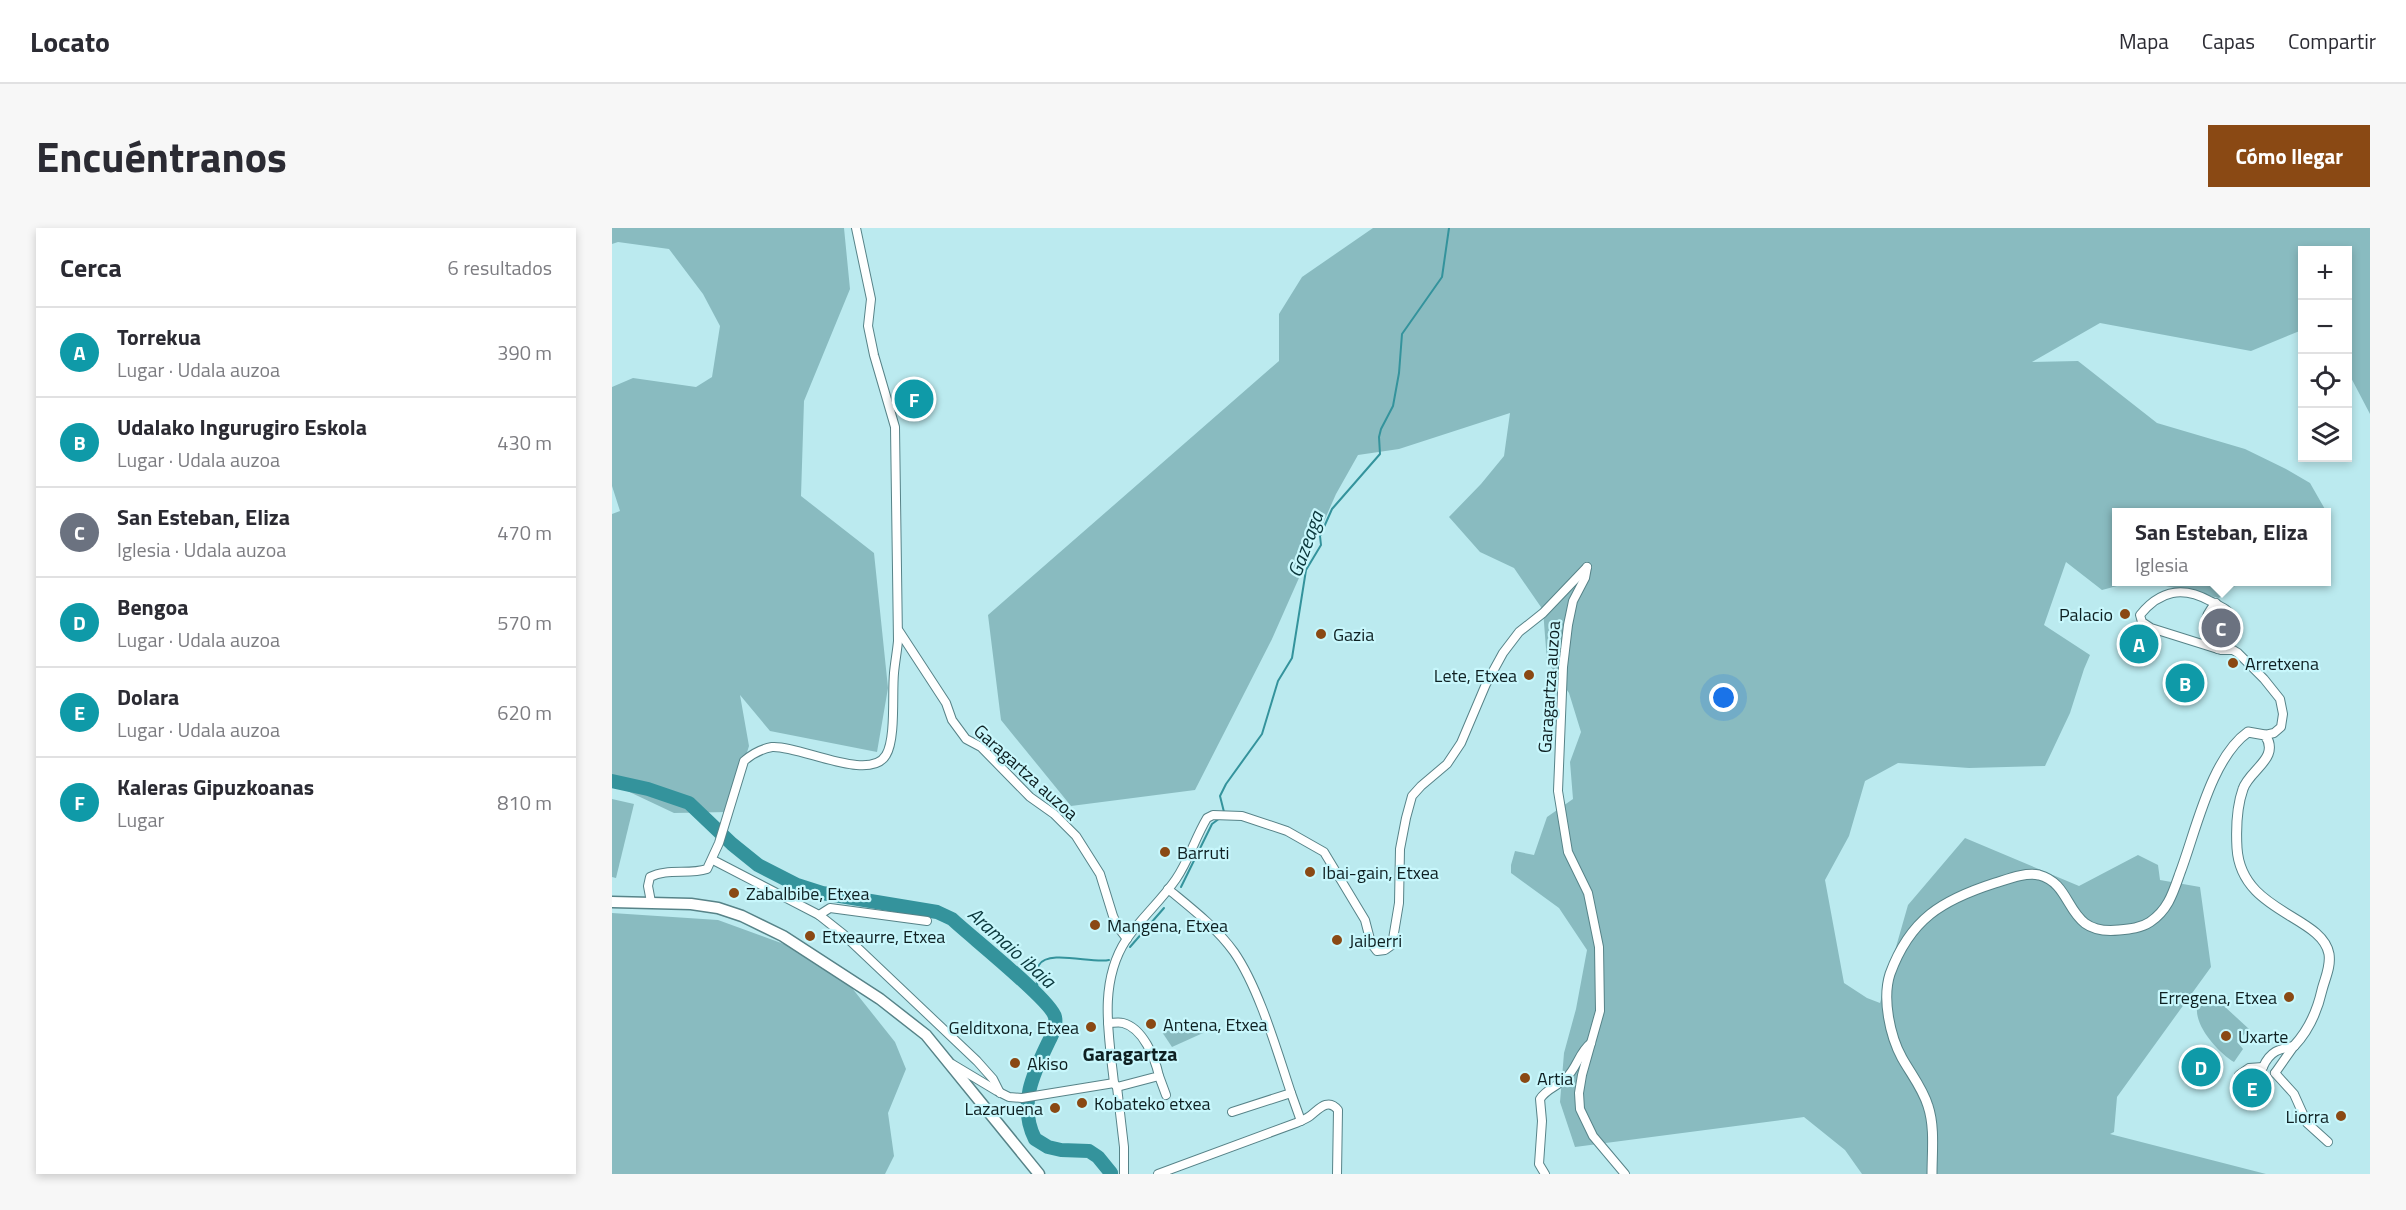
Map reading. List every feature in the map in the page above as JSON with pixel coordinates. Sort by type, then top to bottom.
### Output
[{"type":"main road","points":[[612,902],[691,904],[742,916],[772,930],[880,999],[909,1020],[932,1041],[1039,1174]]},
{"type":"street","points":[[651,902],[648,886],[650,878],[658,873],[708,870],[719,843],[744,761],[754,753],[772,747],[859,766],[875,765],[886,756],[891,733],[898,630],[895,427],[868,326],[871,299],[856,228]]},
{"type":"street","name":"Garagartza auzoa","points":[[1124,1172],[1108,1023],[1107,1001],[1112,974],[1119,953],[1127,939],[1168,889],[1189,856],[1194,839],[1207,818],[1213,815],[1242,816],[1287,831],[1324,852],[1365,920],[1371,943],[1377,951],[1392,945],[1399,912],[1400,849],[1412,796],[1447,764],[1461,743],[1486,684],[1503,653],[1519,632],[1543,613],[1587,567],[1586,578],[1576,593],[1570,610],[1567,633],[1563,667],[1558,791],[1568,852],[1588,893],[1599,946],[1600,1011],[1591,1043]]},
{"type":"street","points":[[1932,1174],[1929,1107],[1901,1057],[1894,1038],[1887,1002],[1889,978],[1896,958],[1913,931],[1942,904],[1953,898],[2027,874],[2040,876],[2053,882],[2082,922],[2100,931],[2135,928],[2147,924],[2168,906],[2217,768],[2238,739],[2248,732],[2265,735],[2274,733],[2281,727],[2283,714],[2280,699],[2238,653],[2151,628],[2142,622],[2140,615],[2155,600],[2173,591],[2193,593],[2216,603],[2230,610],[2236,620]]},
{"type":"street","points":[[2216,603],[2206,615],[2205,620],[2218,649]]},
{"type":"street","name":"Garagartza auzoa","points":[[898,630],[946,703],[952,720],[966,739],[981,747],[1030,797],[1054,814],[1076,836],[1100,874],[1113,916],[1127,939]]},
{"type":"street","points":[[2265,735],[2270,749],[2267,759],[2243,787],[2241,795],[2237,835],[2241,865],[2253,889],[2322,941],[2327,948],[2329,961],[2310,1026],[2275,1073],[2266,1074],[2263,1067],[2268,1057],[2277,1050],[2294,1046]]},
{"type":"street","points":[[713,860],[819,915],[843,934],[977,1061],[993,1079],[1000,1093]]},
{"type":"street","points":[[1168,889],[1216,931],[1234,953],[1255,992],[1301,1121]]},
{"type":"street","points":[[819,915],[830,908],[927,921]]},
{"type":"street","points":[[1108,1023],[1122,1023],[1138,1034],[1152,1055],[1166,1095]]},
{"type":"street","points":[[1545,1174],[1539,1164],[1542,1121],[1540,1099],[1565,1080],[1585,1047],[1591,1043]]},
{"type":"street","points":[[1591,1043],[1581,1084],[1580,1109],[1593,1136],[1625,1174]]},
{"type":"street","points":[[951,1064],[1000,1093],[1009,1097],[1022,1098],[1115,1085],[1160,1076]]},
{"type":"street","points":[[2240,1075],[2249,1068],[2263,1067]]},
{"type":"street","points":[[2275,1073],[2294,1094],[2307,1123],[2328,1142]]},
{"type":"street","points":[[1232,1112],[1291,1093]]},
{"type":"street","points":[[1158,1174],[1301,1121],[1322,1105],[1335,1106],[1338,1110],[1337,1174]]},
{"type":"shaded area","points":[[612,228],[844,228],[850,289],[804,401],[801,496],[874,553],[888,688],[877,752],[770,731],[740,695],[749,746],[728,812],[674,813],[621,788],[612,780],[612,514],[620,511],[612,486],[612,387],[633,378],[696,387],[712,377],[720,326],[703,294],[669,249],[618,242],[612,244]]},
{"type":"shaded area","points":[[1373,228],[2370,228],[2370,414],[2352,380],[2352,246],[2298,246],[2298,332],[2251,351],[2100,323],[2032,362],[2078,361],[2157,423],[2245,449],[2310,483],[2324,508],[2112,508],[2112,586],[2117,586],[2102,590],[2066,562],[2044,625],[2090,655],[2070,713],[2045,766],[1969,768],[1898,763],[1865,781],[1849,836],[1825,880],[1844,983],[1867,998],[1880,1003],[1908,905],[1965,838],[2079,886],[2138,855],[2158,865],[2160,880],[2200,887],[2211,967],[2117,1097],[2114,1132],[2110,1134],[2266,1174],[1862,1174],[1845,1150],[1804,1117],[1575,1147],[1560,1102],[1564,1053],[1576,1009],[1587,950],[1559,908],[1511,873],[1511,865],[1515,851],[1534,855],[1547,817],[1573,799],[1570,762],[1581,732],[1569,693],[1547,661],[1543,610],[1514,568],[1480,552],[1449,517],[1504,456],[1510,413],[1399,449],[1358,455],[1336,494],[1272,639],[1195,790],[1071,806],[1001,720],[988,615],[1279,361],[1279,314],[1302,277]]},
{"type":"shaded area","points":[[2166,586],[2235,586],[2219,598]]},
{"type":"shaded area","points":[[612,799],[634,804],[616,878],[612,877]]},
{"type":"shaded area","points":[[612,913],[718,920],[792,947],[848,983],[895,1042],[906,1069],[888,1113],[894,1156],[885,1174],[612,1174]]},
{"type":"shaded area","name":"Uxarte","points":[[2203,1005],[2224,1006],[2249,1029],[2237,1042],[2243,1049],[2234,1062],[2215,1046],[2204,1031],[2197,1015],[2197,1008]]},
{"type":"shaded area","points":[[1198,1022],[1203,1033],[1172,1047],[1162,1032]]},
{"type":"waterway","name":"Gazeaga","points":[[1224,812],[1220,796],[1262,734],[1278,681],[1292,658],[1306,570],[1321,545],[1320,536],[1332,509],[1380,454],[1381,429],[1393,406],[1399,373],[1402,334],[1442,277],[1449,228]]},
{"type":"waterway","name":"Aramaio ibaia","points":[[612,781],[648,789],[689,803],[758,865],[797,885],[822,893],[937,912],[952,919],[1040,997],[1055,1017],[1054,1030],[1037,1066],[1028,1102],[1030,1126],[1035,1139],[1048,1147],[1061,1150],[1089,1151],[1098,1157],[1111,1173]]},
{"type":"waterway","name":"Gazeaga","points":[[1181,887],[1212,824],[1220,818]]},
{"type":"waterway","name":"Gazeaga","points":[[1130,947],[1164,908]]},
{"type":"waterway","name":"Gazeaga","points":[[1038,994],[1037,971],[1044,960],[1061,957],[1109,960]]},
{"type":"place","name":"Kaleras Gipuzkoanas","points":[[914,399]]},
{"type":"place","name":"Palacio","points":[[2125,614]]},
{"type":"place","name":"San Esteban, Eliza","points":[[2221,628]]},
{"type":"place","name":"Gazia","points":[[1321,634]]},
{"type":"place","name":"Torrekua","points":[[2139,644]]},
{"type":"place","name":"Arretxena","points":[[2233,663]]},
{"type":"place","name":"Lete, Etxea","points":[[1529,675]]},
{"type":"place","name":"Udalako Ingurugiro Eskola","points":[[2185,683]]},
{"type":"place","name":"Barruti","points":[[1165,852]]},
{"type":"place","name":"Ibai-gain, Etxea","points":[[1310,872]]},
{"type":"place","name":"Zabalbibe, Etxea","points":[[734,893]]},
{"type":"place","name":"Mangena, Etxea","points":[[1095,925]]},
{"type":"place","name":"Etxeaurre, Etxea","points":[[810,936]]},
{"type":"place","name":"Jaiberri","points":[[1337,940]]},
{"type":"place","name":"Erregena, Etxea","points":[[2289,997]]},
{"type":"place","name":"Antena, Etxea","points":[[1151,1024]]},
{"type":"place","name":"Gelditxona, Etxea","points":[[1091,1027]]},
{"type":"place","name":"Uxarte","points":[[2226,1036]]},
{"type":"place","name":"Akiso","points":[[1015,1063]]},
{"type":"place","name":"Bengoa","points":[[2201,1067]]},
{"type":"place","name":"Artia","points":[[1525,1078]]},
{"type":"place","name":"Dolara","points":[[2252,1088]]},
{"type":"place","name":"Kobateko etxea","points":[[1082,1103]]},
{"type":"place","name":"Lazaruena","points":[[1055,1108]]},
{"type":"place","name":"Liorra","points":[[2341,1116]]},
{"type":"district","name":"Garagartza","points":[[1130,1053]]}]
